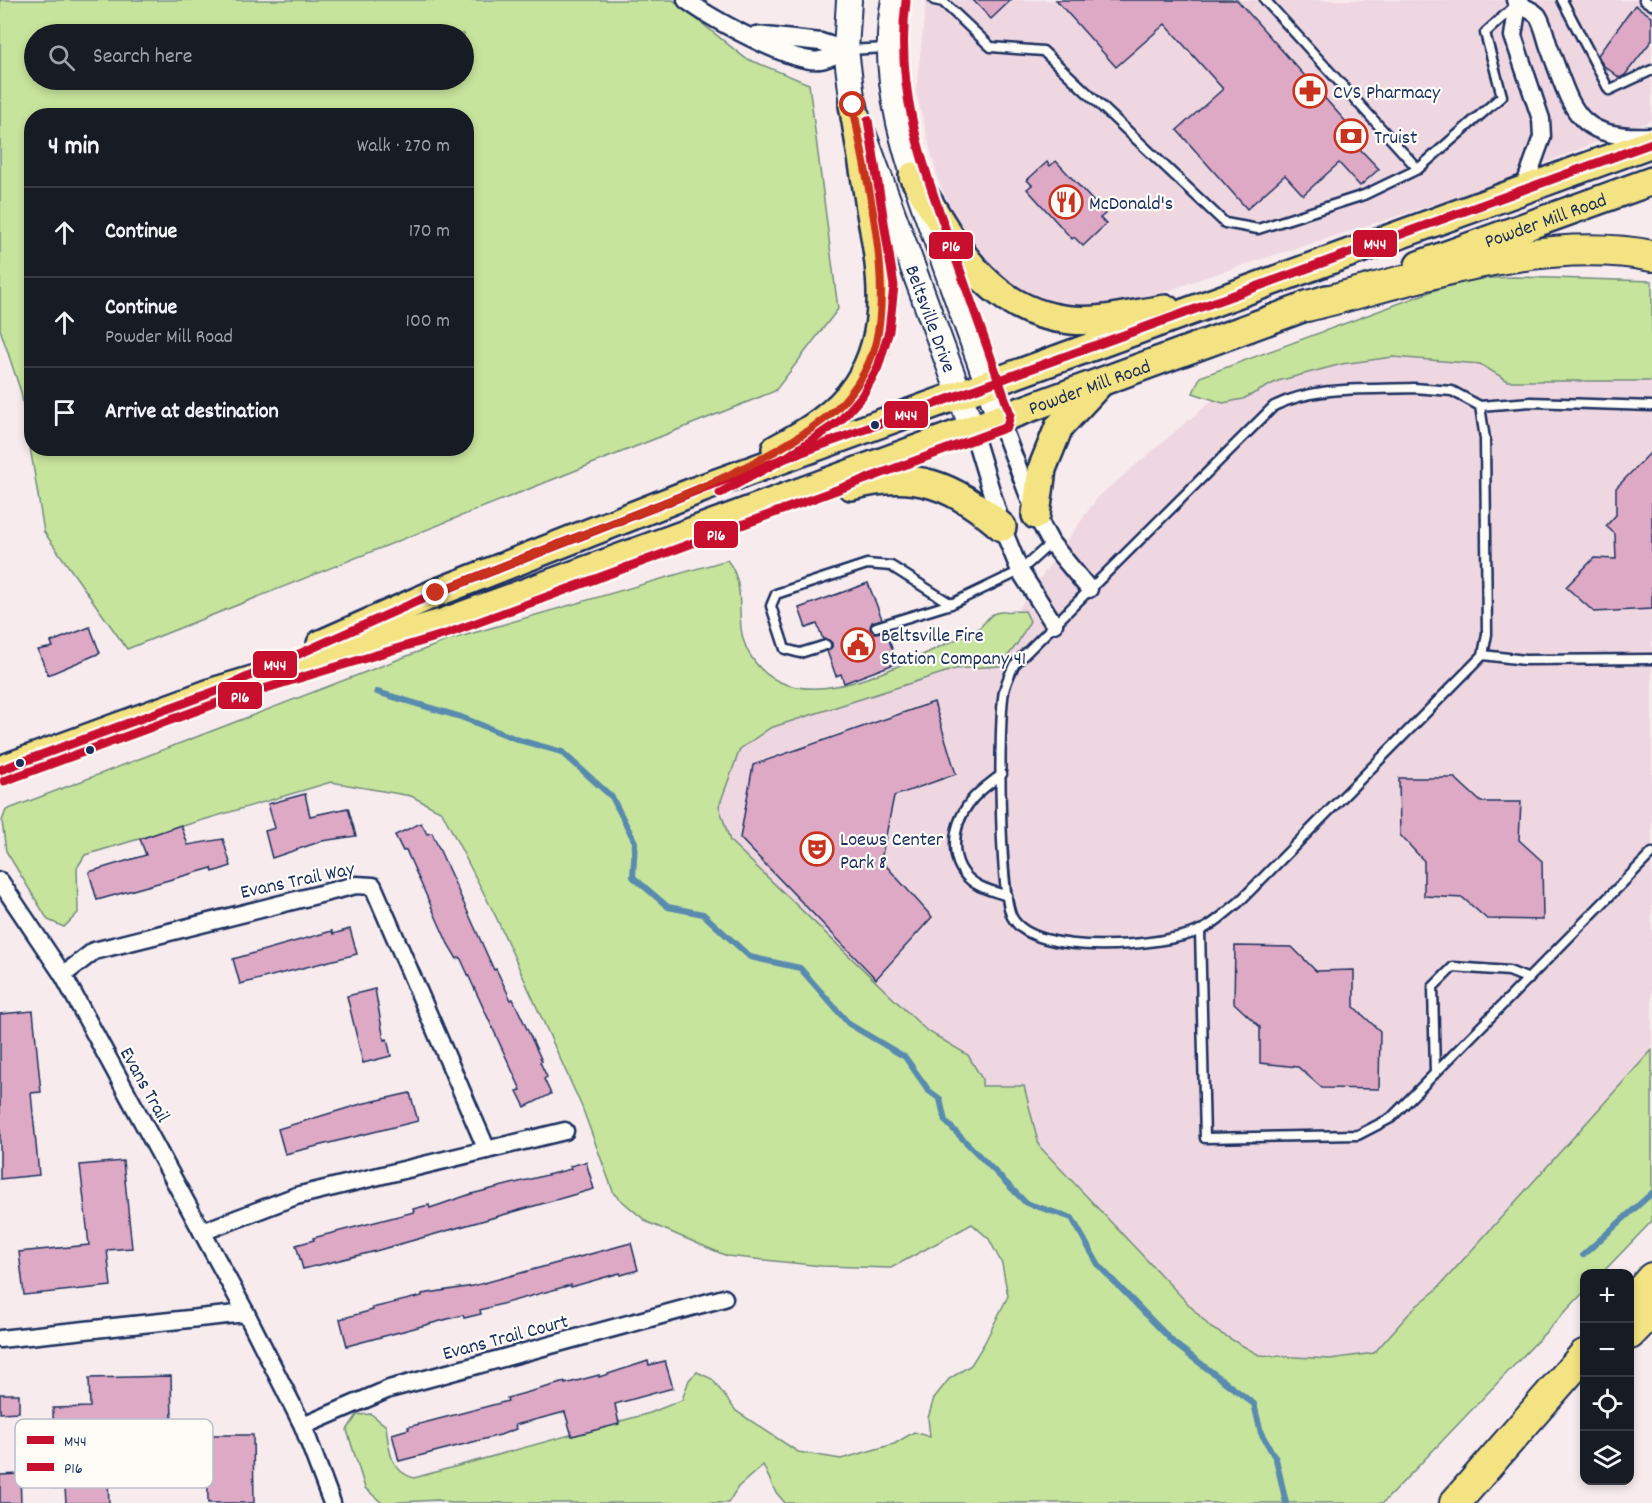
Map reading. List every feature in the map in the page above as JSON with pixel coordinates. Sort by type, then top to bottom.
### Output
[{"type":"highway","points":[[1307,306],[1457,269],[1526,256],[1574,250],[1629,252],[1652,256]]},
{"type":"highway","points":[[1634,1298],[1652,1278]]},
{"type":"highway","points":[[1634,1329],[1652,1311]]},
{"type":"highway","points":[[1455,1503],[1580,1360]]},
{"type":"highway","points":[[1462,1503],[1580,1383]]},
{"type":"main road","points":[[703,488],[801,435],[829,416],[856,387],[868,366],[881,314],[882,286],[853,105]]},
{"type":"main road","name":"Powder Mill Road","points":[[216,691],[436,593],[703,488],[989,386],[1652,143]]},
{"type":"main road","points":[[913,176],[965,260],[985,282],[1026,309],[1052,317],[1088,320],[1215,303]]},
{"type":"main road","name":"Powder Mill Road","points":[[0,770],[216,691],[445,622],[1652,181]]},
{"type":"main road","points":[[1036,515],[1042,469],[1059,427],[1100,383]]},
{"type":"main road","points":[[714,523],[873,480],[903,479],[930,484],[974,502],[1002,526]]},
{"type":"street","points":[[686,0],[707,15],[749,35],[821,42],[846,50]]},
{"type":"street","name":"Beltsville Drive","points":[[849,0],[846,50],[853,105],[972,428]]},
{"type":"street","name":"Beltsville Drive","points":[[894,0],[891,48],[895,102],[913,176],[999,418]]},
{"type":"street","points":[[1518,1],[1537,16],[1572,109],[1586,123],[1604,133],[1622,137],[1652,136]]},
{"type":"street","points":[[1518,1],[1513,36],[1541,119],[1542,137],[1523,190]]},
{"type":"street","points":[[999,418],[1036,515],[1051,543],[1089,589]]},
{"type":"street","points":[[972,428],[1002,526],[1020,571],[1054,624]]},
{"type":"street","name":"Evans Trail","points":[[0,881],[63,975],[246,1313],[303,1426],[332,1503]]},
{"type":"street","name":"Evans Trail Way","points":[[63,975],[94,951],[356,885],[373,886],[488,1150]]},
{"type":"street","points":[[202,1232],[296,1196],[565,1131]]},
{"type":"street","name":"Evans Trail Court","points":[[303,1426],[389,1389],[724,1298]]},
{"type":"street","points":[[0,1339],[246,1313]]},
{"type":"lane","points":[[934,0],[943,2],[991,47],[1043,51],[1225,223],[1258,229],[1365,195],[1418,169],[1502,96],[1485,33],[1518,1]]},
{"type":"lane","points":[[1265,0],[1418,169]]},
{"type":"lane","points":[[1562,0],[1609,90],[1652,70]]},
{"type":"lane","points":[[1644,0],[1652,5]]},
{"type":"lane","points":[[846,50],[891,48]]},
{"type":"lane","points":[[1480,406],[1485,439],[1487,634],[1483,655],[1238,903],[1200,930],[1168,941],[1080,945],[1047,941],[1023,930],[1012,918],[1007,896],[1002,712],[1009,675],[1014,665],[1054,624],[1274,406],[1296,396],[1321,391],[1414,388],[1452,391],[1480,406],[1531,402],[1652,406]]},
{"type":"lane","points":[[876,627],[951,604],[1020,571],[1051,543]]},
{"type":"lane","points":[[826,645],[800,653],[785,650],[771,606],[776,594],[867,564],[891,566],[951,604]]},
{"type":"lane","points":[[1483,655],[1525,660],[1652,659]]},
{"type":"lane","points":[[1002,774],[971,800],[962,814],[954,849],[958,865],[968,878],[978,885],[1007,896]]},
{"type":"lane","points":[[1200,930],[1205,1138],[1358,1135],[1391,1118],[1530,980],[1652,853]]},
{"type":"lane","points":[[1435,1073],[1434,987],[1453,967],[1509,971],[1530,980]]},
{"type":"shaded area","points":[[926,0],[1652,0],[1652,120],[1473,192],[1206,277],[1131,304],[1089,307],[1040,302],[1004,281],[969,248],[938,180],[916,92]]},
{"type":"shaded area","points":[[1459,319],[1652,326],[1652,1077],[1307,1461],[567,864],[724,718],[902,672],[1012,618],[1098,497],[1235,381]]},
{"type":"green space","points":[[0,0],[673,0],[745,58],[809,84],[838,309],[775,391],[127,649],[44,532],[32,456],[474,456],[474,108],[24,108],[24,410],[21,392],[0,329]]},
{"type":"green space","points":[[1514,277],[1652,281],[1652,381],[1508,381],[1480,364],[1393,357],[1342,364],[1278,381],[1243,399],[1223,403],[1193,393],[1200,377],[1438,289],[1474,279]]},
{"type":"green space","points":[[727,560],[738,583],[742,633],[745,646],[752,658],[769,676],[790,685],[813,688],[838,686],[888,670],[969,634],[993,614],[1025,611],[1030,621],[1017,644],[1000,666],[955,669],[770,728],[740,749],[719,806],[730,841],[926,1030],[968,1055],[982,1079],[982,1086],[1024,1086],[1039,1146],[1211,1328],[1259,1355],[1330,1359],[1374,1353],[1414,1308],[1435,1291],[1652,1050],[1652,1221],[1606,1269],[1580,1269],[1580,1296],[1383,1503],[785,1503],[775,1491],[763,1465],[738,1487],[728,1503],[450,1503],[438,1500],[382,1503],[365,1488],[347,1430],[357,1415],[371,1414],[386,1426],[395,1464],[406,1475],[414,1478],[650,1413],[682,1400],[689,1380],[697,1372],[712,1379],[736,1411],[798,1452],[841,1459],[894,1444],[914,1432],[930,1437],[928,1418],[934,1398],[949,1379],[971,1365],[1008,1296],[1002,1264],[989,1239],[972,1224],[891,1268],[822,1266],[727,1256],[647,1222],[614,1194],[582,1107],[496,917],[442,812],[411,796],[331,782],[85,855],[77,868],[78,913],[64,927],[48,920],[6,851],[2,821],[6,810],[449,640]]},
{"type":"building","points":[[973,0],[1011,0],[991,19]]},
{"type":"building","points":[[1056,0],[1237,0],[1364,142],[1358,147],[1379,169],[1360,186],[1339,163],[1303,195],[1285,175],[1247,209],[1177,130],[1223,89],[1165,24],[1116,67]]},
{"type":"building","points":[[1635,5],[1652,17],[1652,40],[1625,75],[1620,78],[1603,65],[1598,55]]},
{"type":"building","name":"McDonald's","points":[[1056,161],[1105,214],[1100,218],[1106,224],[1083,246],[1074,237],[1072,239],[1027,189],[1032,185],[1027,180],[1047,162],[1050,166]]},
{"type":"building","points":[[1652,451],[1652,609],[1594,612],[1566,587],[1594,558],[1616,559],[1615,534],[1606,526],[1616,515],[1616,488]]},
{"type":"building","name":"Beltsville Fire Station Company 41","points":[[868,583],[882,619],[872,622],[870,629],[875,633],[886,631],[897,663],[844,683],[841,674],[836,676],[827,651],[832,647],[832,643],[823,639],[817,624],[806,628],[799,608]]},
{"type":"building","points":[[90,627],[100,653],[48,675],[38,650],[53,647],[51,642]]},
{"type":"building","name":"Loews Center Park 8","points":[[934,702],[956,774],[894,796],[881,860],[932,917],[876,979],[740,838],[753,765]]},
{"type":"building","points":[[1399,778],[1455,778],[1481,802],[1521,802],[1519,840],[1542,861],[1543,920],[1487,919],[1463,898],[1424,896],[1424,861],[1400,835]]},
{"type":"building","points":[[305,794],[310,816],[348,808],[356,836],[322,841],[272,858],[265,831],[275,828],[268,804]]},
{"type":"building","points":[[421,823],[427,834],[432,833],[494,970],[496,969],[511,1000],[513,999],[542,1061],[540,1062],[547,1077],[544,1079],[551,1094],[525,1107],[517,1091],[521,1090],[460,957],[457,959],[448,944],[406,850],[403,851],[395,835]]},
{"type":"building","points":[[181,825],[188,845],[223,839],[231,866],[213,872],[212,868],[97,900],[89,872],[146,855],[140,839]]},
{"type":"building","points":[[350,929],[357,954],[240,984],[233,959],[332,931],[333,934]]},
{"type":"building","points":[[1235,946],[1292,947],[1316,971],[1354,970],[1354,1007],[1380,1031],[1379,1089],[1322,1088],[1298,1067],[1260,1063],[1260,1027],[1234,1003]]},
{"type":"building","points":[[375,989],[384,1040],[387,1039],[391,1056],[363,1063],[347,996]]},
{"type":"building","points":[[33,1011],[41,1092],[31,1093],[39,1175],[0,1179],[0,1014]]},
{"type":"building","points":[[410,1093],[418,1121],[285,1154],[278,1129],[361,1104]]},
{"type":"building","points":[[123,1161],[132,1248],[107,1250],[111,1286],[24,1295],[19,1252],[89,1245],[80,1165]]},
{"type":"building","points":[[586,1162],[594,1189],[372,1252],[303,1269],[296,1245],[314,1240],[313,1238],[414,1212],[413,1209],[429,1205],[430,1208],[471,1194],[571,1169],[570,1166]]},
{"type":"building","points":[[631,1243],[638,1270],[571,1287],[571,1285],[480,1310],[481,1314],[464,1318],[463,1315],[347,1346],[340,1319],[373,1310],[372,1308],[422,1296],[422,1294],[473,1286]]},
{"type":"building","points":[[648,1361],[649,1365],[665,1361],[673,1388],[615,1404],[619,1424],[572,1436],[565,1412],[515,1425],[516,1429],[500,1435],[399,1461],[392,1434],[409,1429],[408,1427],[508,1401],[507,1398],[565,1382],[565,1384],[599,1375],[599,1377]]},
{"type":"building","points":[[171,1376],[172,1419],[53,1419],[53,1408],[90,1407],[89,1378]]},
{"type":"building","points":[[0,1394],[19,1394],[19,1412],[0,1413]]},
{"type":"building","points":[[213,1435],[253,1435],[254,1503],[208,1503],[208,1488],[213,1488]]},
{"type":"building","points":[[15,1474],[15,1488],[20,1488],[21,1503],[0,1503],[0,1475]]},
{"type":"building","points":[[65,1488],[108,1488],[109,1503],[66,1503]]},
{"type":"waterway","points":[[377,692],[461,717],[519,740],[562,752],[612,797],[635,842],[633,877],[668,907],[703,914],[750,957],[800,968],[849,1024],[905,1057],[929,1091],[940,1099],[945,1121],[1026,1203],[1072,1218],[1099,1266],[1175,1344],[1254,1404],[1261,1433],[1276,1459],[1286,1503]]},
{"type":"waterway","points":[[1583,1255],[1652,1193]]},
{"type":"transit line","name":"P16","points":[[4,781],[220,702],[449,633],[1007,427],[1010,414],[929,182],[913,124],[904,64],[906,1]]},
{"type":"transit line","name":"P16","points":[[720,493],[787,457],[840,421],[862,396],[878,367],[889,331],[894,286],[868,120]]},
{"type":"transit line","name":"M44","points":[[0,770],[216,691],[436,593],[703,488],[1652,143]]},
{"type":"place","name":"CVS Pharmacy","points":[[1310,91]]},
{"type":"place","name":"Truist","points":[[1351,136]]},
{"type":"place","name":"McDonald's","points":[[1066,202]]},
{"type":"place","name":"Beltsville Fire Station Company 41","points":[[858,645]]},
{"type":"place","name":"Loews Center Park 8","points":[[817,849]]},
{"type":"route","points":[[436,593],[703,488],[801,435],[829,416],[856,387],[868,366],[876,343],[881,314],[882,286],[853,105]]}]
